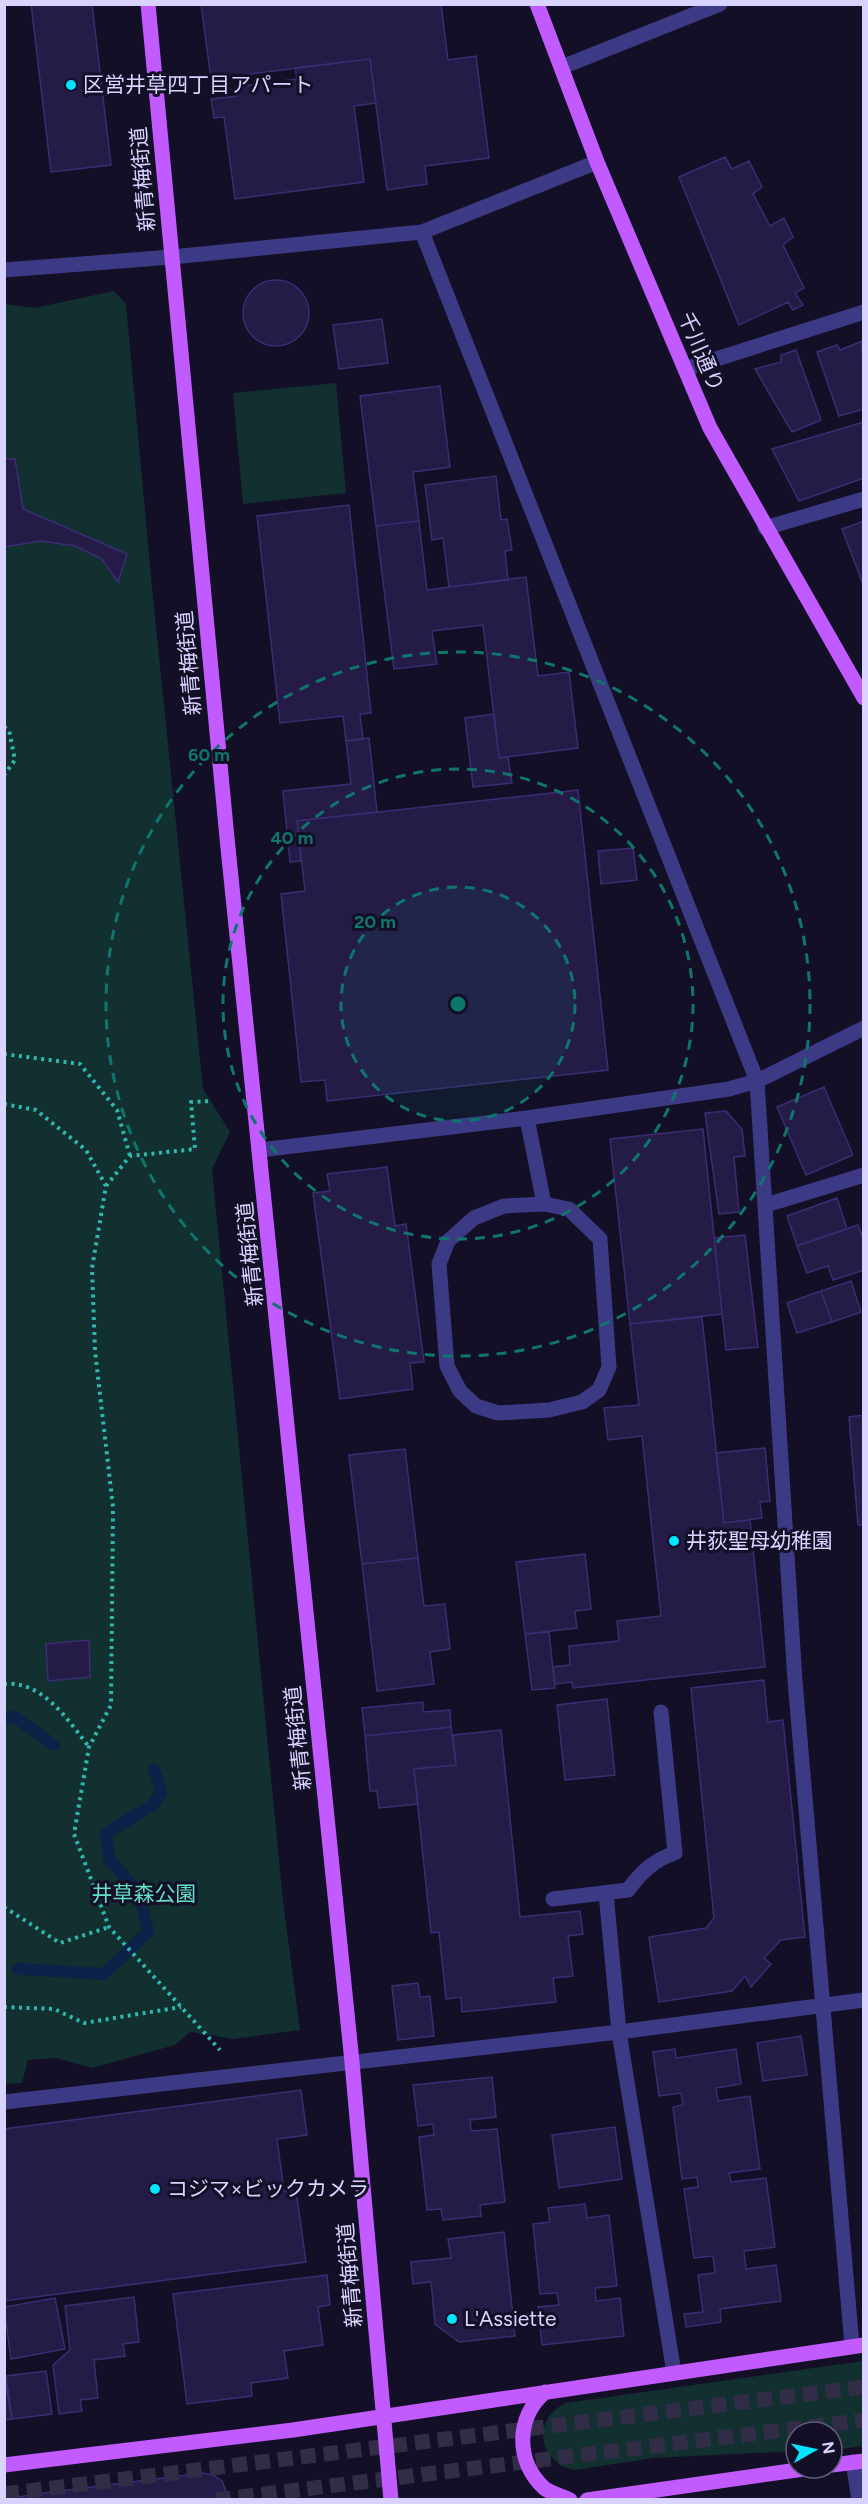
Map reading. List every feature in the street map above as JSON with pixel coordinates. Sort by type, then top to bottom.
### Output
[{"type":"main road","name":"新青梅街道","points":[[148,4],[226,826],[352,2062],[391,2499]]},
{"type":"main road","name":"千川通り","points":[[537,4],[597,162],[710,428],[864,698]]},
{"type":"main road","points":[[4,2465],[384,2416],[858,2346]]},
{"type":"main road","points":[[545,2392],[533,2403],[525,2418],[523,2450],[531,2473],[545,2489],[570,2499]]},
{"type":"main road","points":[[587,2499],[784,2472]]},
{"type":"street","points":[[562,67],[720,4]]},
{"type":"street","points":[[4,270],[172,257],[422,232],[597,162]]},
{"type":"street","points":[[422,232],[757,1081],[795,1682],[821,2005],[858,2346]]},
{"type":"street","points":[[685,369],[864,312]]},
{"type":"street","points":[[765,528],[864,499]]},
{"type":"street","points":[[260,1150],[527,1118],[729,1089],[757,1081],[864,1028]]},
{"type":"street","points":[[527,1118],[544,1204]]},
{"type":"street","points":[[766,1205],[864,1175]]},
{"type":"street","points":[[544,1204],[569,1209],[600,1239],[609,1367],[599,1390],[582,1402],[549,1410],[498,1413],[476,1406],[460,1391],[447,1366],[439,1264],[448,1241],[474,1218],[504,1206],[544,1204]]},
{"type":"street","points":[[553,1899],[628,1890],[645,1869],[660,1858],[675,1853],[661,1712]]},
{"type":"street","points":[[606,1893],[618,2032],[674,2373]]},
{"type":"street","points":[[4,2102],[618,2032],[864,2000]]},
{"type":"street","points":[[858,2461],[859,2499]]},
{"type":"path","points":[[4,727],[9,730],[15,760],[4,775]]},
{"type":"path","points":[[4,1054],[80,1064],[117,1110],[130,1156]]},
{"type":"path","points":[[211,1101],[191,1102],[195,1149],[130,1156],[106,1186],[92,1268],[95,1351],[113,1507],[111,1705],[89,1747],[74,1834],[109,1927],[242,2075]]},
{"type":"path","points":[[4,1104],[36,1110],[78,1143],[86,1150],[106,1186]]},
{"type":"path","points":[[4,1684],[19,1682],[59,1707],[89,1747]]},
{"type":"path","points":[[4,1907],[60,1943],[109,1927]]},
{"type":"path","points":[[4,2007],[54,2008],[84,2022],[181,2007]]},
{"type":"green space","name":"井草森公園","points":[[114,291],[126,304],[203,1089],[230,1132],[212,1169],[283,1901],[300,2030],[233,2039],[190,2032],[175,2045],[92,2068],[56,2058],[28,2060],[22,2083],[5,2084],[4,304],[35,308]]},
{"type":"green space","points":[[336,383],[346,493],[243,504],[233,393]]},
{"type":"green space","points":[[863,2361],[863,2446],[844,2448],[844,2420],[784,2420],[784,2452],[654,2458],[574,2470],[553,2458],[546,2450],[543,2440],[547,2419],[566,2403]]},
{"type":"building","name":"区営井草四丁目アパート","points":[[31,4],[92,4],[111,165],[51,172]]},
{"type":"building","points":[[201,4],[441,4],[448,60],[476,56],[489,158],[425,166],[427,184],[387,190],[370,59],[211,79]]},
{"type":"building","points":[[370,59],[376,103],[354,106],[364,182],[235,199],[224,117],[214,118],[211,99],[237,96],[236,87],[297,79],[295,68]]},
{"type":"building","points":[[725,157],[732,169],[749,161],[762,187],[753,194],[770,226],[784,218],[793,237],[783,245],[804,288],[795,293],[803,305],[793,310],[788,302],[739,325],[679,177]]},
{"type":"building","points":[[276,280],[288,283],[299,290],[306,301],[309,313],[306,325],[299,336],[288,343],[276,346],[264,343],[253,336],[246,325],[243,313],[246,301],[253,290],[264,283]]},
{"type":"building","points":[[382,319],[388,363],[339,369],[333,325]]},
{"type":"building","points":[[862,341],[864,409],[839,416],[817,352],[837,345],[840,350]]},
{"type":"building","points":[[796,350],[821,420],[792,432],[755,369],[781,362],[781,355]]},
{"type":"building","points":[[440,386],[450,467],[413,472],[419,521],[376,526],[360,396]]},
{"type":"building","points":[[864,422],[864,478],[799,501],[772,449]]},
{"type":"building","points":[[4,459],[15,459],[23,509],[127,554],[118,582],[102,559],[75,546],[41,541],[4,547]]},
{"type":"building","points":[[496,476],[501,520],[507,519],[512,550],[505,551],[508,580],[449,587],[443,538],[432,540],[425,485]]},
{"type":"building","points":[[349,505],[371,713],[360,714],[363,739],[346,741],[343,716],[280,723],[257,516]]},
{"type":"building","points":[[419,521],[427,590],[526,577],[538,676],[569,672],[578,748],[499,758],[483,625],[432,631],[437,664],[394,669],[376,526]]},
{"type":"building","points":[[864,521],[864,587],[842,529]]},
{"type":"building","points":[[494,714],[499,758],[508,757],[512,783],[473,787],[465,718]]},
{"type":"building","points":[[369,738],[377,812],[297,821],[301,861],[290,862],[283,791],[351,784],[346,741]]},
{"type":"building","points":[[578,790],[608,1070],[327,1101],[325,1080],[301,1082],[281,894],[305,891],[297,821]]},
{"type":"building","points":[[633,848],[637,880],[601,884],[598,851]]},
{"type":"building","points":[[824,1087],[853,1155],[806,1175],[777,1107]]},
{"type":"building","points":[[726,1111],[742,1129],[745,1156],[734,1157],[739,1212],[719,1214],[705,1113]]},
{"type":"building","points":[[703,1129],[722,1314],[630,1324],[610,1139]]},
{"type":"building","points":[[387,1167],[395,1226],[406,1224],[424,1362],[410,1363],[413,1389],[340,1399],[313,1193],[330,1191],[327,1174]]},
{"type":"building","points":[[837,1198],[847,1229],[797,1246],[787,1216]]},
{"type":"building","points":[[858,1225],[864,1241],[864,1270],[833,1280],[828,1266],[807,1273],[797,1246]]},
{"type":"building","points":[[745,1235],[758,1347],[726,1350],[714,1238]]},
{"type":"building","points":[[851,1281],[861,1312],[832,1322],[821,1291]]},
{"type":"building","points":[[821,1291],[832,1322],[797,1333],[787,1303]]},
{"type":"building","points":[[702,1317],[724,1523],[750,1520],[765,1667],[573,1688],[572,1682],[555,1684],[553,1667],[570,1665],[569,1646],[619,1641],[617,1621],[661,1616],[642,1436],[608,1440],[604,1408],[639,1405],[630,1324]]},
{"type":"building","points":[[864,1415],[864,1525],[858,1525],[849,1417]]},
{"type":"building","points":[[765,1448],[770,1501],[760,1502],[762,1518],[724,1523],[716,1453]]},
{"type":"building","points":[[405,1449],[418,1558],[362,1564],[349,1455]]},
{"type":"building","points":[[585,1554],[591,1609],[575,1611],[577,1628],[525,1634],[516,1562]]},
{"type":"building","points":[[418,1558],[424,1606],[445,1604],[450,1649],[430,1652],[434,1684],[377,1691],[362,1564]]},
{"type":"building","points":[[549,1632],[555,1688],[532,1690],[525,1634]]},
{"type":"building","points":[[89,1640],[90,1677],[48,1681],[46,1644]]},
{"type":"building","points":[[764,1680],[768,1722],[783,1720],[805,1937],[781,1940],[764,1958],[771,1964],[751,1987],[745,1976],[732,1991],[659,2002],[649,1937],[706,1928],[714,1918],[691,1688]]},
{"type":"building","points":[[607,1699],[615,1775],[565,1780],[557,1705]]},
{"type":"building","points":[[423,1702],[423,1712],[450,1710],[451,1727],[365,1736],[362,1708]]},
{"type":"building","points":[[451,1727],[456,1765],[414,1769],[418,1804],[379,1808],[377,1791],[370,1791],[365,1736]]},
{"type":"building","points":[[501,1730],[520,1917],[580,1911],[583,1934],[568,1936],[573,1976],[553,1978],[556,2002],[462,2012],[461,1997],[446,1999],[439,1932],[431,1933],[414,1769],[456,1765],[453,1735]]},
{"type":"building","points":[[418,1983],[420,1997],[430,1996],[434,2036],[398,2040],[392,1986]]},
{"type":"building","points":[[801,2036],[807,2075],[763,2081],[757,2043]]},
{"type":"building","points":[[675,2049],[676,2058],[736,2049],[741,2084],[716,2088],[718,2101],[750,2096],[760,2169],[729,2173],[731,2182],[766,2178],[775,2247],[744,2251],[746,2269],[776,2265],[781,2301],[720,2309],[721,2322],[686,2327],[684,2314],[703,2312],[698,2275],[715,2273],[713,2256],[694,2258],[684,2189],[698,2187],[697,2177],[682,2179],[673,2107],[683,2105],[681,2093],[659,2096],[653,2052]]},
{"type":"building","points":[[492,2077],[496,2117],[470,2120],[471,2131],[497,2129],[505,2202],[480,2205],[481,2216],[443,2220],[441,2209],[427,2210],[419,2137],[434,2135],[433,2124],[418,2126],[413,2085]]},
{"type":"building","points":[[301,2090],[307,2135],[277,2139],[284,2191],[296,2190],[306,2262],[4,2301],[4,2129]]},
{"type":"building","points":[[615,2127],[622,2179],[559,2188],[552,2135]]},
{"type":"building","points":[[585,2204],[587,2218],[609,2215],[617,2286],[595,2288],[596,2301],[620,2298],[624,2336],[542,2345],[538,2307],[559,2305],[557,2293],[540,2294],[533,2224],[550,2222],[548,2208]]},
{"type":"building","points":[[504,2232],[515,2336],[459,2342],[435,2324],[431,2282],[413,2284],[411,2262],[451,2258],[448,2239]]},
{"type":"building","points":[[327,2275],[330,2305],[318,2307],[323,2345],[284,2351],[288,2378],[251,2383],[252,2396],[187,2404],[173,2294]]},
{"type":"building","points":[[134,2297],[139,2342],[123,2344],[125,2356],[94,2360],[98,2398],[80,2400],[82,2411],[59,2414],[53,2365],[70,2350],[65,2306]]},
{"type":"building","points":[[55,2298],[65,2349],[11,2359],[4,2307]]},
{"type":"building","points":[[46,2371],[52,2414],[12,2419],[6,2376]]},
{"type":"building","points":[[4,2376],[12,2419],[4,2420]]},
{"type":"building","points":[[202,2473],[213,2475],[222,2481],[226,2491],[225,2500],[38,2500],[38,2494]]},
{"type":"building","points":[[38,2494],[38,2500],[4,2500],[4,2499]]},
{"type":"waterway","points":[[4,1718],[15,1717],[54,1745]]},
{"type":"waterway","points":[[18,1969],[104,1974],[148,1932],[140,1894],[109,1859],[106,1833],[153,1805],[161,1792],[154,1770]]},
{"type":"tunnel","points":[[4,2494],[864,2387]]},
{"type":"tunnel","points":[[216,2500],[864,2420]]},
{"type":"place","name":"区営井草四丁目アパート","points":[[71,85]]},
{"type":"place","name":"井荻聖母幼稚園","points":[[674,1541]]},
{"type":"place","name":"コジマ×ビックカメラ","points":[[155,2189]]},
{"type":"place","name":"L'Assiette","points":[[452,2319]]}]
